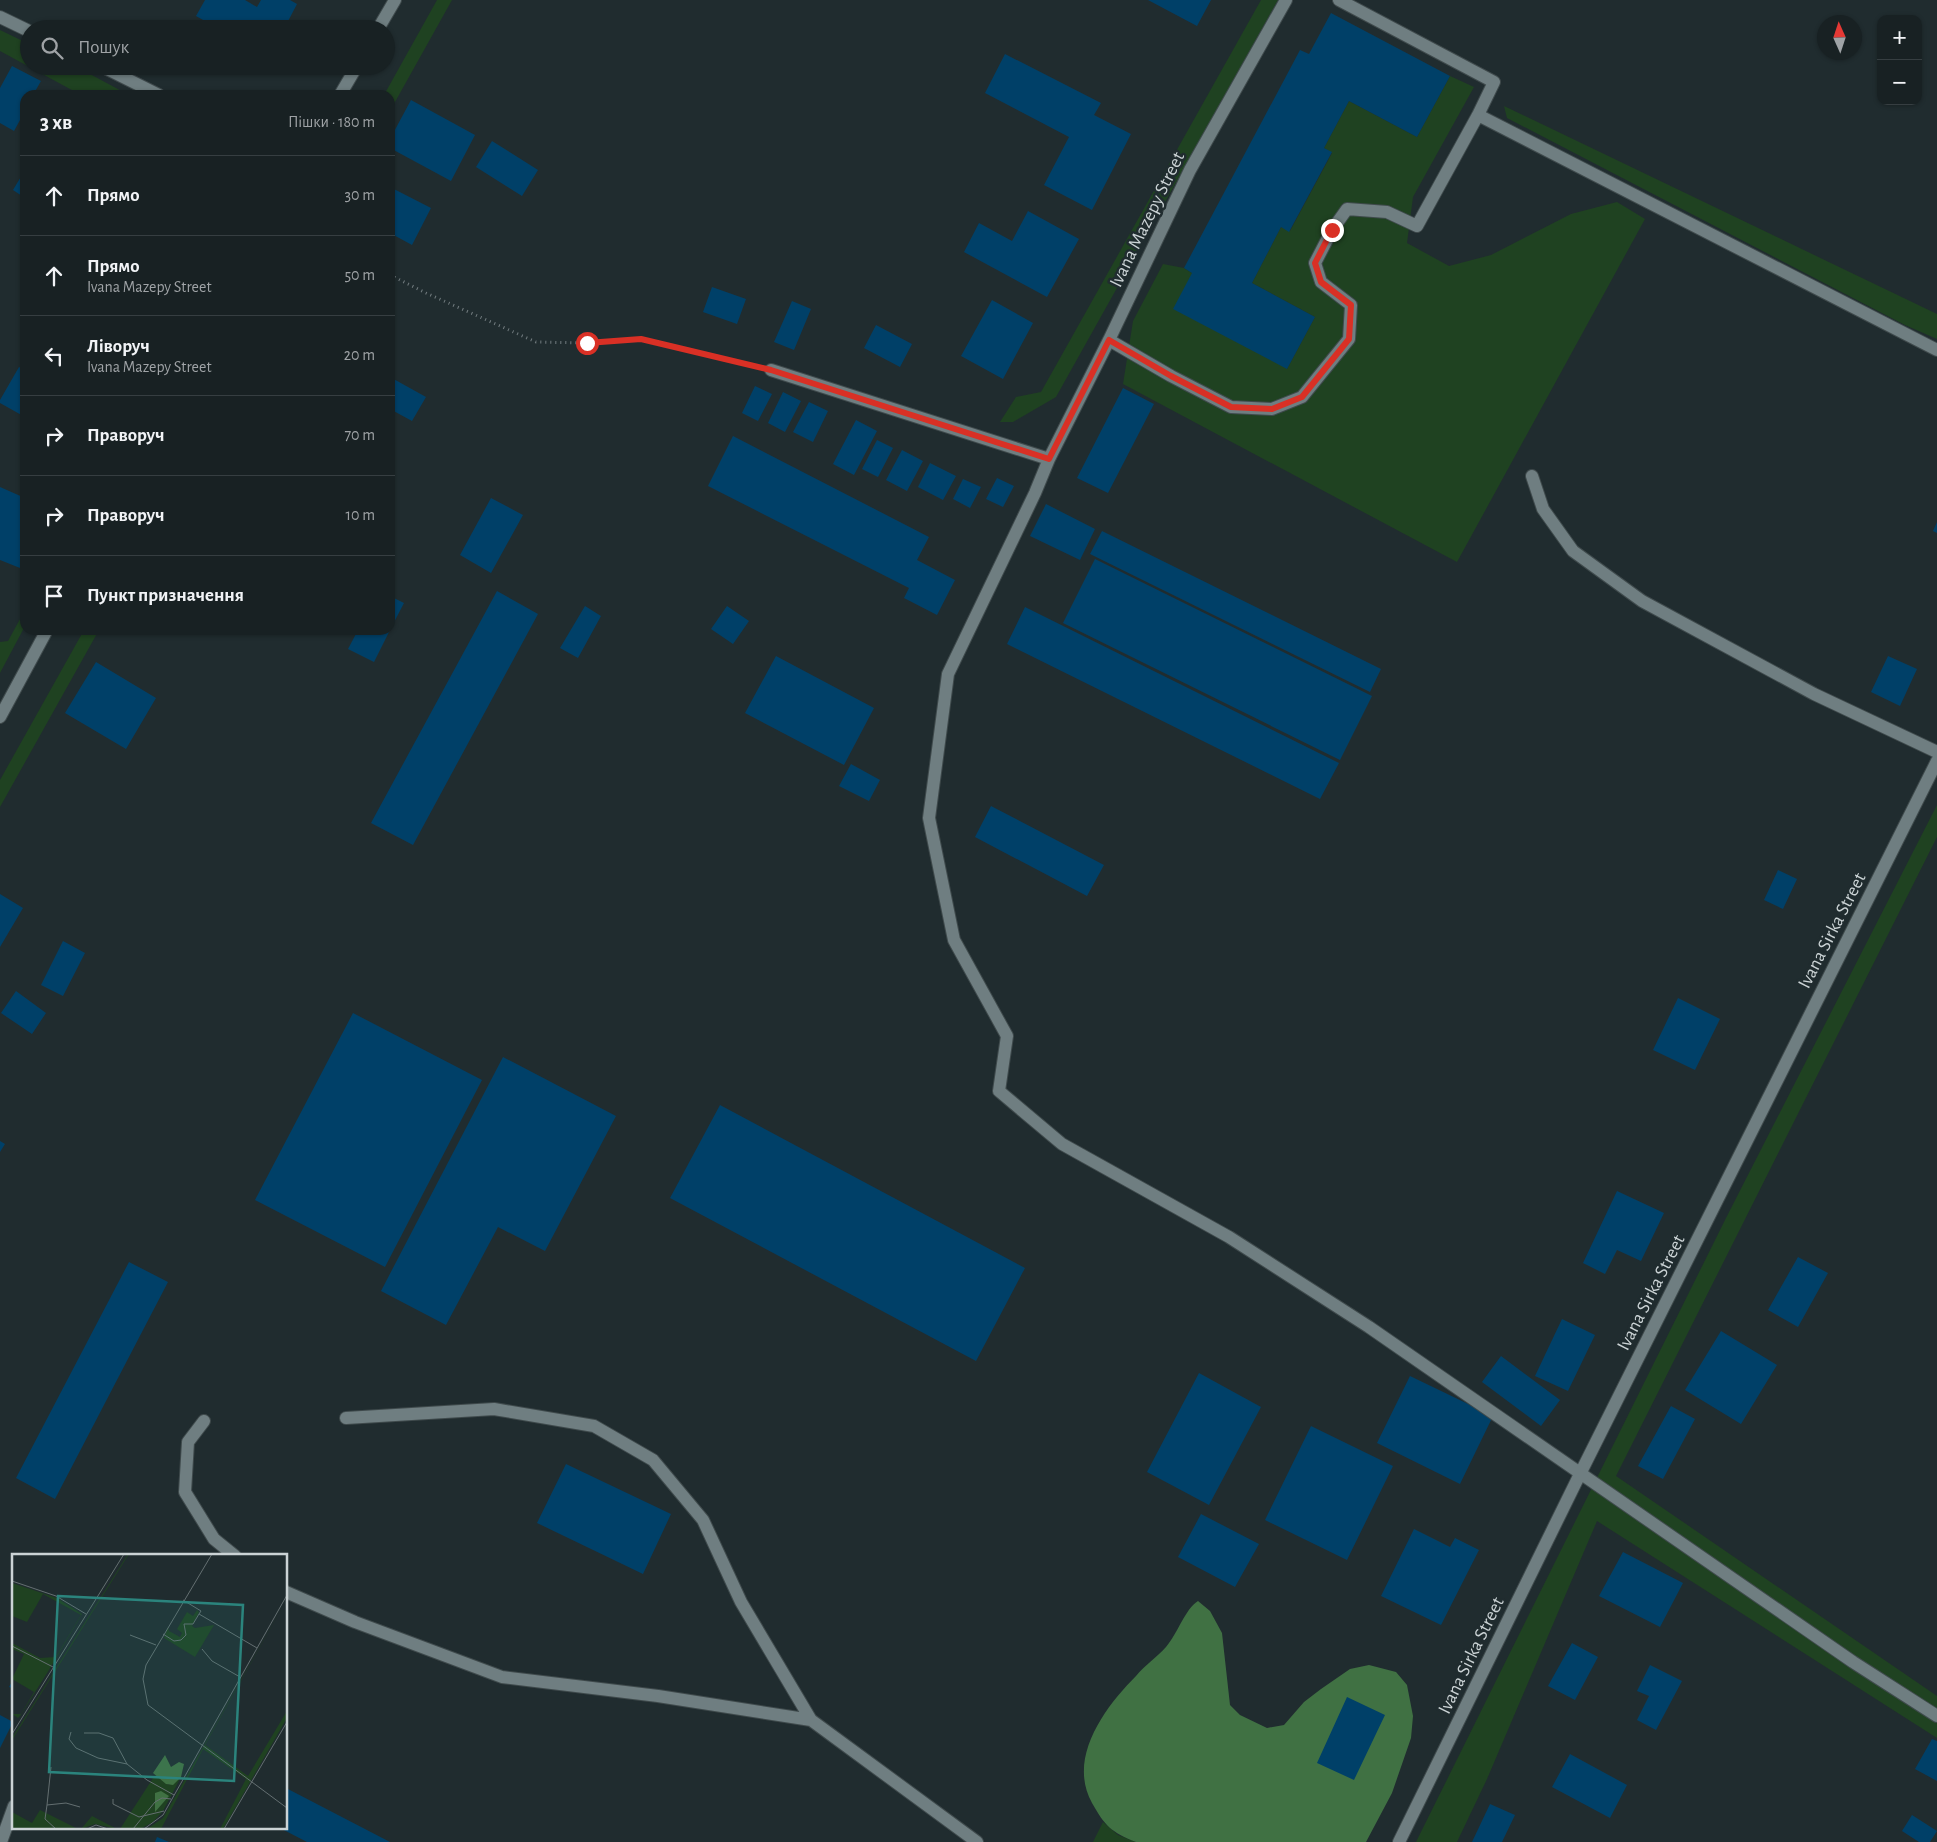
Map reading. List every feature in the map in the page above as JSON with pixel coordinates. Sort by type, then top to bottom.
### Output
[{"type":"street","points":[[383,20],[395,0]]},
{"type":"street","name":"Ivana Mazepy Street","points":[[1286,0],[1190,170],[1109,340],[1049,459],[1035,493],[948,674],[929,818],[954,940],[1007,1036],[999,1091],[1062,1144],[1229,1237],[1369,1327],[1490,1409],[1580,1474]]},
{"type":"street","points":[[1109,340],[1171,376],[1231,407],[1272,409],[1302,397],[1349,339],[1351,305],[1321,282],[1315,263],[1332,230],[1347,209],[1387,212],[1417,226],[1494,82],[1339,0]]},
{"type":"street","points":[[0,17],[20,27]]},
{"type":"street","points":[[120,75],[149,90]]},
{"type":"street","points":[[343,90],[352,75]]},
{"type":"street","points":[[1478,115],[1937,350]]},
{"type":"street","points":[[771,370],[1049,459]]},
{"type":"street","points":[[1532,476],[1543,509],[1573,551],[1642,601],[1814,694],[1937,752]]},
{"type":"street","points":[[0,716],[44,635]]},
{"type":"street","name":"Ivana Sirka Street","points":[[1399,1842],[1580,1474],[1937,761]]},
{"type":"street","points":[[346,1418],[494,1409],[594,1426],[652,1460],[703,1520],[741,1602],[811,1720],[976,1842]]},
{"type":"street","points":[[204,1421],[188,1442],[185,1492],[214,1539],[233,1554]]},
{"type":"street","points":[[1580,1474],[1854,1662],[1937,1716]]},
{"type":"street","points":[[288,1593],[355,1622],[502,1677],[658,1696],[811,1720]]},
{"type":"street","points":[[1,1842],[12,1812]]},
{"type":"path","points":[[395,278],[426,294],[536,342],[587,343],[641,339],[771,370]]},
{"type":"green space","points":[[437,0],[452,0],[395,102],[395,90],[387,90]]},
{"type":"green space","points":[[1261,0],[1278,0],[1056,397],[1013,422],[1000,422],[1016,397],[1041,392]]},
{"type":"green space","points":[[0,30],[20,40],[20,62],[0,51]]},
{"type":"green space","points":[[44,75],[92,75],[120,90],[72,90]]},
{"type":"green space","points":[[1450,76],[1474,87],[1413,197],[1407,243],[1449,266],[1491,255],[1571,214],[1617,202],[1645,219],[1457,562],[1123,384],[1133,321],[1163,264],[1184,268],[1192,273],[1287,369],[1315,317],[1252,283],[1281,227],[1290,231],[1332,153],[1324,148],[1349,101],[1417,137]]},
{"type":"green space","points":[[1504,106],[1937,314],[1937,339],[1905,325],[1507,118]]},
{"type":"green space","points":[[20,619],[20,635],[0,673],[0,642],[8,641]]},
{"type":"green space","points":[[81,635],[96,635],[0,807],[0,780]]},
{"type":"green space","points":[[1937,805],[1937,837],[1616,1476],[1937,1696],[1937,1738],[1597,1521],[1487,1779],[1457,1842],[1416,1842],[1726,1218]]},
{"type":"green space","points":[[1198,1601],[1210,1611],[1222,1633],[1230,1705],[1240,1715],[1267,1728],[1284,1725],[1304,1702],[1350,1669],[1369,1665],[1396,1672],[1407,1685],[1413,1716],[1411,1738],[1392,1793],[1366,1842],[1136,1842],[1120,1835],[1105,1823],[1092,1803],[1085,1786],[1084,1769],[1087,1751],[1093,1734],[1102,1718],[1124,1689],[1166,1647],[1185,1615]]},
{"type":"green space","points":[[1103,1822],[1118,1835],[1136,1842],[1093,1842]]},
{"type":"building","points":[[205,0],[245,0],[257,7],[261,0],[290,0],[297,4],[289,20],[203,20],[196,16]]},
{"type":"building","points":[[1148,0],[1211,0],[1197,26]]},
{"type":"building","points":[[1331,13],[1450,76],[1417,137],[1349,101],[1324,148],[1332,152],[1289,232],[1281,227],[1252,283],[1315,317],[1287,369],[1173,309],[1192,273],[1184,268],[1300,50],[1309,54]]},
{"type":"building","points":[[1005,54],[1101,103],[1094,115],[1131,134],[1092,210],[1044,185],[1069,137],[985,93]]},
{"type":"building","points":[[12,66],[20,70],[20,75],[29,75],[41,81],[36,90],[20,90],[20,120],[14,131],[0,123],[0,88]]},
{"type":"building","points":[[411,100],[475,135],[451,181],[395,151],[395,130]]},
{"type":"building","points":[[492,141],[538,170],[522,196],[476,167]]},
{"type":"building","points":[[20,178],[20,195],[13,190]]},
{"type":"building","points":[[395,190],[431,208],[412,245],[395,236]]},
{"type":"building","points":[[1028,211],[1079,239],[1047,297],[964,252],[979,223],[1012,241]]},
{"type":"building","points":[[712,287],[746,299],[737,324],[703,312]]},
{"type":"building","points":[[992,300],[1033,323],[1003,379],[961,356]]},
{"type":"building","points":[[792,301],[811,309],[794,350],[774,342]]},
{"type":"building","points":[[876,325],[912,344],[900,367],[864,348]]},
{"type":"building","points":[[20,368],[20,414],[0,403]]},
{"type":"building","points":[[395,380],[426,397],[412,421],[395,412]]},
{"type":"building","points":[[755,386],[772,394],[758,421],[742,413]]},
{"type":"building","points":[[1123,388],[1154,404],[1108,493],[1077,478]]},
{"type":"building","points":[[783,392],[801,401],[785,432],[768,423]]},
{"type":"building","points":[[809,402],[828,411],[813,442],[793,432]]},
{"type":"building","points":[[856,420],[877,431],[854,475],[833,464]]},
{"type":"building","points":[[733,436],[929,537],[917,560],[955,580],[937,615],[904,598],[909,588],[708,486]]},
{"type":"building","points":[[877,440],[893,448],[878,477],[862,469]]},
{"type":"building","points":[[902,450],[923,461],[907,491],[886,480]]},
{"type":"building","points":[[930,463],[956,476],[943,500],[918,487]]},
{"type":"building","points":[[997,478],[1014,486],[1003,507],[986,499]]},
{"type":"building","points":[[963,479],[981,487],[970,508],[953,499]]},
{"type":"building","points":[[0,487],[20,496],[20,568],[0,560]]},
{"type":"building","points":[[491,498],[523,515],[491,573],[460,555]]},
{"type":"building","points":[[1046,504],[1095,529],[1080,560],[1030,536]]},
{"type":"building","points":[[1937,522],[1937,533],[1933,531]]},
{"type":"building","points":[[1102,531],[1381,669],[1370,692],[1090,554]]},
{"type":"building","points":[[1095,559],[1372,696],[1340,760],[1063,623]]},
{"type":"building","points":[[497,591],[538,614],[413,845],[371,823]]},
{"type":"building","points":[[395,598],[404,603],[395,620]]},
{"type":"building","points":[[585,606],[601,616],[578,658],[560,648]]},
{"type":"building","points":[[727,606],[749,621],[733,644],[711,629]]},
{"type":"building","points":[[1025,607],[1339,763],[1320,799],[1007,644]]},
{"type":"building","points":[[355,635],[388,635],[374,662],[348,649]]},
{"type":"building","points":[[776,656],[874,708],[844,765],[745,713]]},
{"type":"building","points":[[1888,656],[1917,669],[1900,706],[1871,692]]},
{"type":"building","points":[[96,662],[156,698],[126,749],[65,713]]},
{"type":"building","points":[[851,764],[880,780],[869,801],[839,786]]},
{"type":"building","points":[[991,806],[1104,865],[1087,896],[975,837]]},
{"type":"building","points":[[1778,870],[1797,879],[1783,909],[1764,900]]},
{"type":"building","points":[[0,894],[23,908],[0,947]]},
{"type":"building","points":[[63,941],[85,953],[63,996],[41,985]]},
{"type":"building","points":[[16,991],[46,1013],[32,1034],[1,1013]]},
{"type":"building","points":[[1678,998],[1720,1019],[1695,1070],[1653,1050]]},
{"type":"building","points":[[353,1013],[482,1080],[385,1267],[255,1200]]},
{"type":"building","points":[[503,1057],[616,1116],[545,1251],[498,1227],[446,1325],[381,1291]]},
{"type":"building","points":[[720,1105],[1025,1268],[976,1361],[670,1198]]},
{"type":"building","points":[[0,1141],[5,1144],[0,1152]]},
{"type":"building","points":[[1617,1191],[1664,1213],[1641,1261],[1617,1250],[1605,1274],[1583,1263]]},
{"type":"building","points":[[1798,1257],[1828,1273],[1798,1327],[1768,1310]]},
{"type":"building","points":[[129,1262],[168,1282],[55,1499],[16,1478]]},
{"type":"building","points":[[1562,1319],[1595,1335],[1568,1391],[1535,1376]]},
{"type":"building","points":[[1721,1331],[1777,1365],[1741,1424],[1685,1390]]},
{"type":"building","points":[[1501,1356],[1560,1400],[1541,1426],[1482,1382]]},
{"type":"building","points":[[1199,1373],[1261,1407],[1209,1505],[1147,1472]]},
{"type":"building","points":[[1410,1376],[1493,1416],[1460,1484],[1377,1443]]},
{"type":"building","points":[[1671,1406],[1695,1419],[1663,1479],[1638,1466]]},
{"type":"building","points":[[1311,1426],[1393,1466],[1347,1560],[1265,1520]]},
{"type":"building","points":[[566,1464],[671,1514],[643,1574],[537,1523]]},
{"type":"building","points":[[1201,1514],[1259,1544],[1235,1587],[1178,1557]]},
{"type":"building","points":[[1414,1529],[1450,1547],[1455,1538],[1479,1550],[1441,1625],[1381,1596]]},
{"type":"building","points":[[1623,1552],[1683,1583],[1660,1627],[1599,1596]]},
{"type":"building","points":[[1572,1643],[1598,1657],[1575,1700],[1548,1686]]},
{"type":"building","points":[[1650,1665],[1682,1681],[1656,1730],[1637,1720],[1649,1696],[1637,1691]]},
{"type":"building","points":[[1347,1697],[1385,1715],[1354,1780],[1317,1763]]},
{"type":"building","points":[[0,1715],[12,1721],[12,1724],[0,1748]]},
{"type":"building","points":[[1932,1739],[1937,1741],[1937,1781],[1915,1769]]},
{"type":"building","points":[[1570,1754],[1627,1785],[1610,1818],[1552,1787]]},
{"type":"building","points":[[288,1789],[390,1842],[307,1842],[284,1830],[288,1830]]},
{"type":"building","points":[[1490,1804],[1515,1815],[1502,1842],[1472,1842]]},
{"type":"building","points":[[1912,1815],[1937,1831],[1930,1842],[1919,1842],[1902,1831]]},
{"type":"building","points":[[157,1837],[169,1842],[155,1842]]},
{"type":"route","points":[[587,343],[641,339],[771,370],[1049,459],[1109,340],[1171,376],[1231,407],[1272,409],[1302,397],[1349,339],[1351,305],[1321,282],[1315,263],[1332,230]]}]
